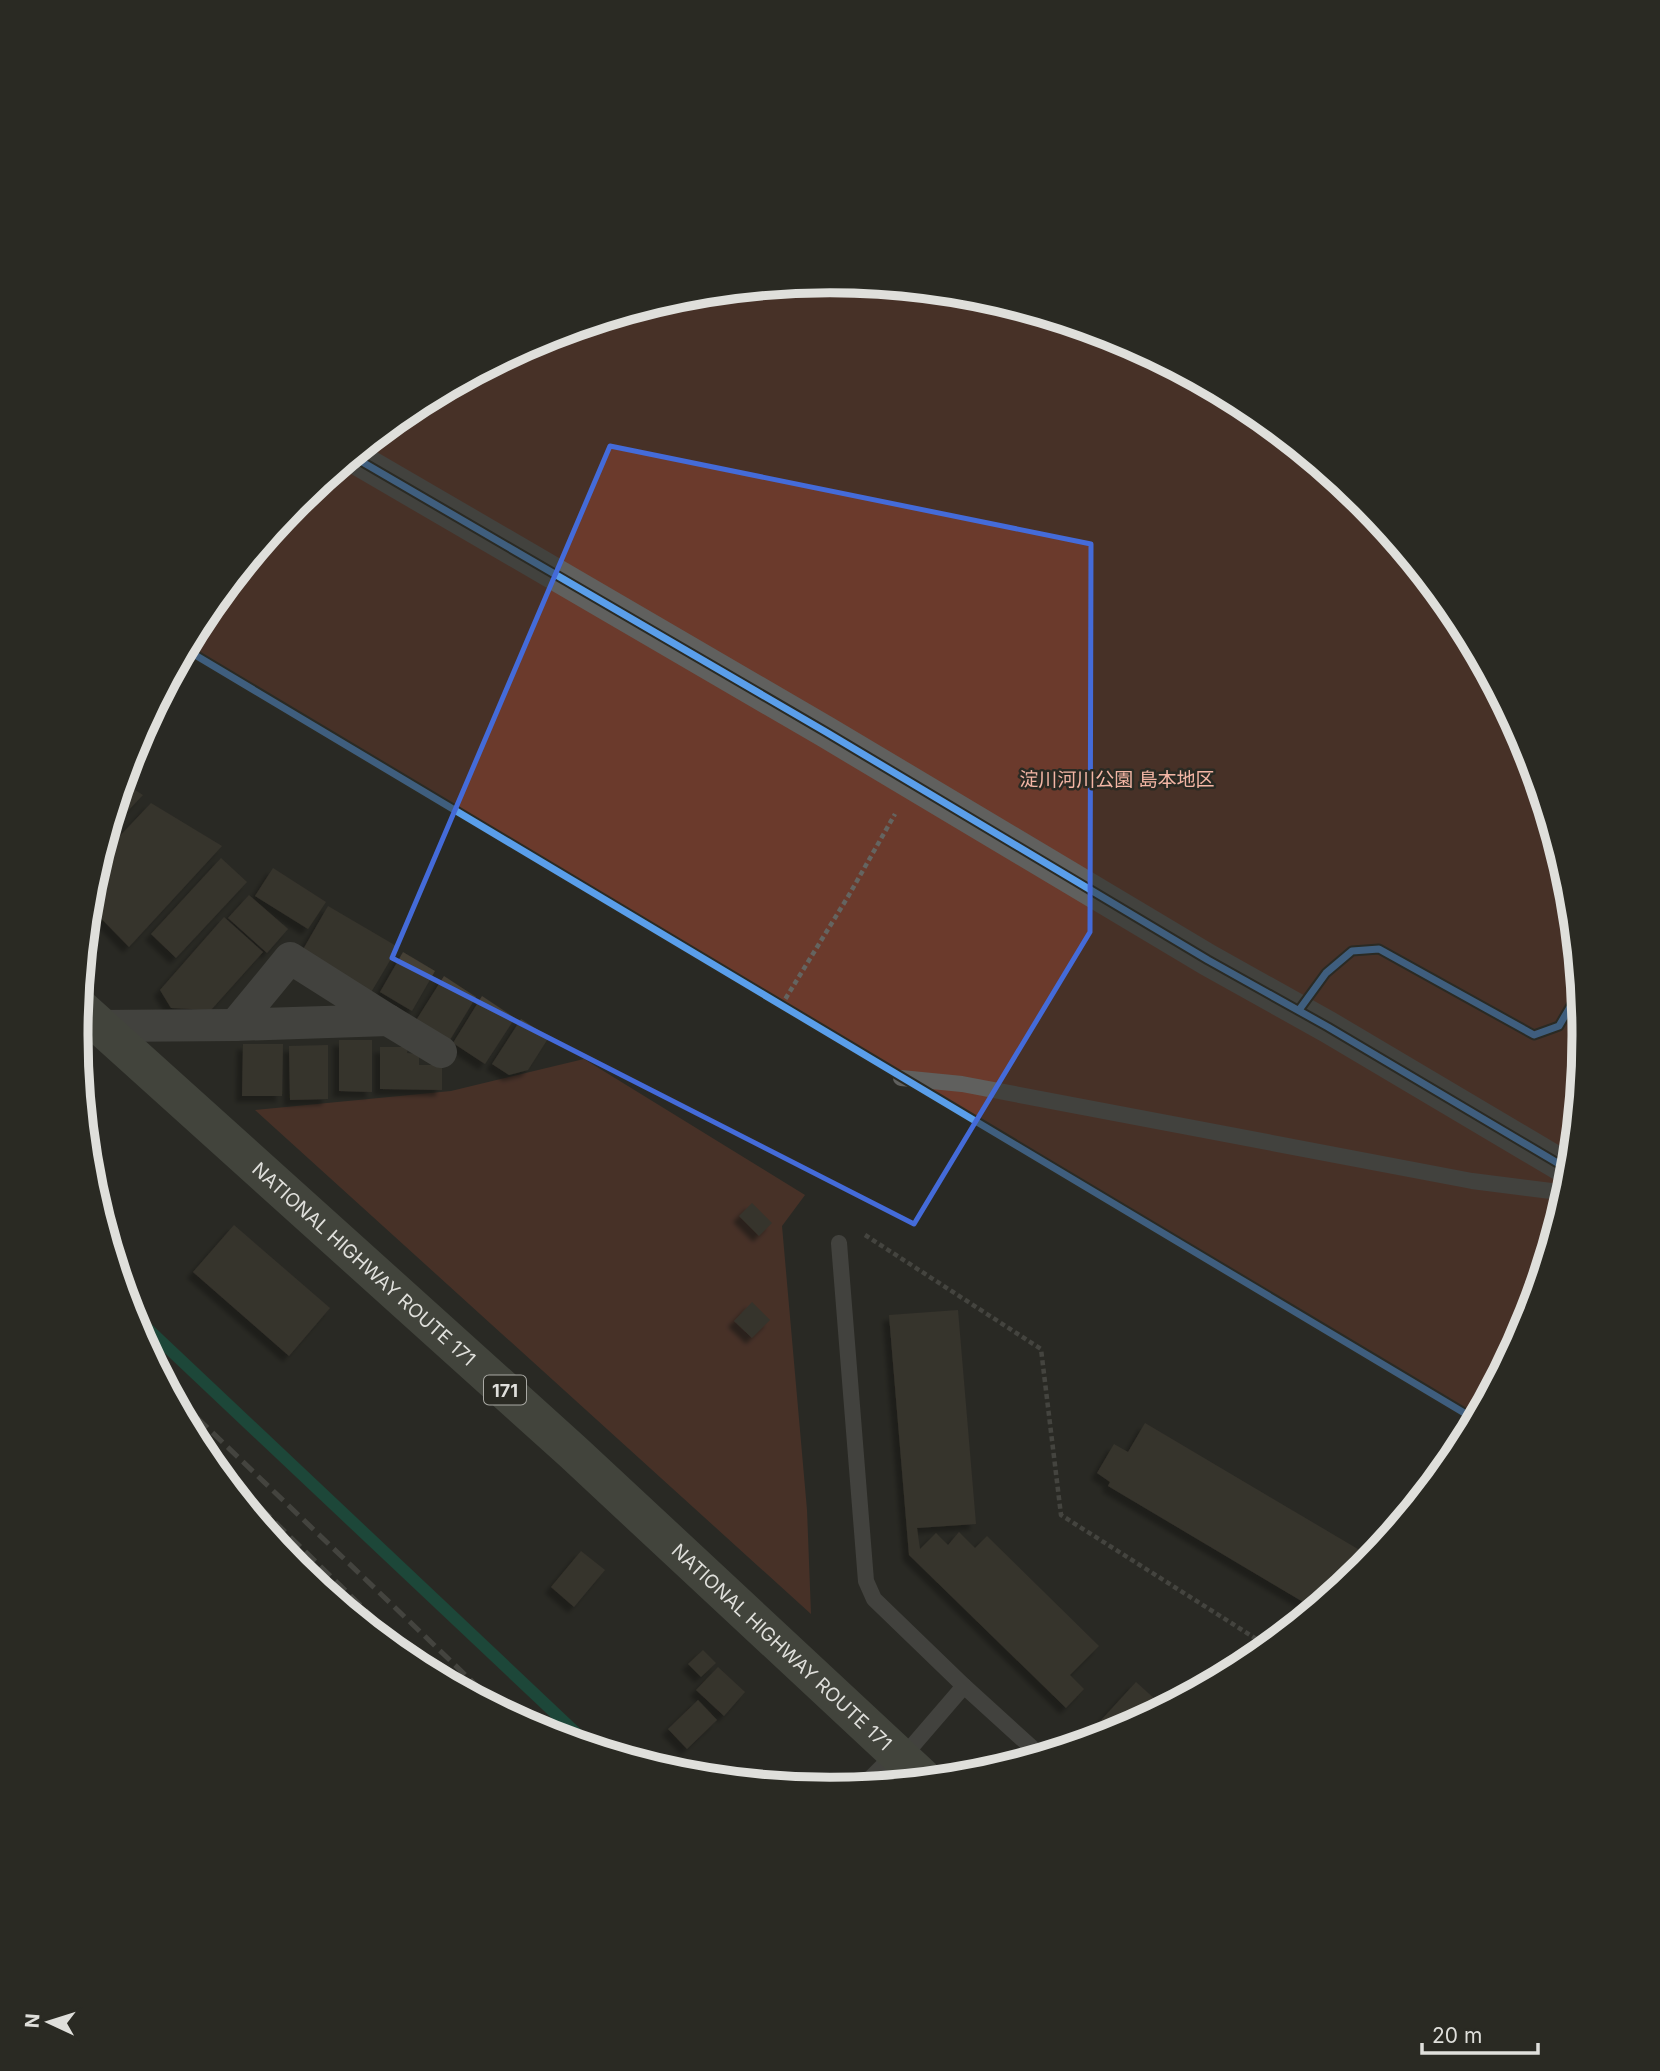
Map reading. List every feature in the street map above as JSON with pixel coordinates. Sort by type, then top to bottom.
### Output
[{"type":"highway","name":"NATIONAL HIGHWAY ROUTE 171","points":[[89,1016],[583,1461],[913,1770]]},
{"type":"street","points":[[360,461],[1561,1165]]},
{"type":"street","points":[[235,1024],[290,958],[441,1052]]},
{"type":"street","points":[[89,1016],[235,1024],[388,1020]]},
{"type":"lane","points":[[901,1078],[962,1084],[1472,1181],[1555,1192]]},
{"type":"lane","points":[[839,1243],[866,1581],[874,1599],[1034,1749]]},
{"type":"lane","points":[[913,1770],[964,1686]]},
{"type":"path","points":[[781,1006],[849,895],[912,784]]},
{"type":"path","points":[[773,1001],[793,1013]]},
{"type":"path","points":[[839,1243],[847,1224],[1041,1349],[1061,1515],[1260,1641]]},
{"type":"highlighted area","points":[[610,446],[1091,544],[1090,932],[914,1224],[392,958]]},
{"type":"green space","name":"淀川河川公園 島本地区","points":[[830,293],[927,299],[975,307],[1069,332],[1158,370],[1201,392],[1243,418],[1320,477],[1355,510],[1419,583],[1473,664],[1496,707],[1516,751],[1547,843],[1566,939],[1571,987],[1571,1084],[1566,1132],[1547,1228],[1533,1274],[1496,1364],[1468,1415],[193,654],[241,583],[272,546],[305,510],[378,446],[459,392],[502,370],[591,332],[638,318],[733,299],[781,295]]},
{"type":"green space","points":[[584,1059],[805,1195],[782,1226],[807,1510],[811,1614],[255,1110],[451,1091]]},
{"type":"building","points":[[131,787],[143,795],[120,819]]},
{"type":"building","points":[[151,803],[222,846],[129,947],[98,915],[113,843]]},
{"type":"building","points":[[221,858],[247,882],[176,958],[151,934]]},
{"type":"building","points":[[273,868],[326,902],[308,929],[255,896]]},
{"type":"building","points":[[249,895],[288,929],[267,953],[228,918]]},
{"type":"building","points":[[328,906],[398,947],[370,994],[301,953]]},
{"type":"building","points":[[224,917],[263,952],[211,1010],[171,1008],[160,990]]},
{"type":"building","points":[[403,952],[435,971],[412,1011],[380,992]]},
{"type":"building","points":[[444,976],[476,997],[448,1043],[415,1022]]},
{"type":"building","points":[[482,996],[515,1018],[485,1064],[453,1043]]},
{"type":"building","points":[[521,1019],[549,1037],[528,1070],[509,1075],[492,1064]]},
{"type":"building","points":[[339,1040],[372,1040],[372,1092],[339,1091]]},
{"type":"building","points":[[243,1044],[283,1044],[282,1096],[242,1096]]},
{"type":"building","points":[[328,1045],[328,1099],[290,1100],[289,1046]]},
{"type":"building","points":[[380,1047],[408,1047],[407,1053],[419,1054],[419,1065],[442,1065],[442,1090],[380,1089]]},
{"type":"building","points":[[752,1203],[772,1223],[759,1236],[739,1216]]},
{"type":"building","points":[[234,1225],[330,1308],[289,1356],[193,1272]]},
{"type":"building","points":[[752,1302],[770,1320],[752,1338],[734,1321]]},
{"type":"building","points":[[958,1310],[976,1524],[917,1528],[920,1549],[936,1533],[948,1545],[959,1532],[975,1548],[987,1536],[1099,1646],[1070,1675],[1084,1689],[1066,1708],[909,1555],[889,1315]]},
{"type":"building","points":[[1145,1423],[1363,1552],[1307,1604],[1108,1486],[1110,1482],[1097,1473],[1114,1444],[1128,1452]]},
{"type":"building","points":[[581,1551],[605,1570],[574,1607],[551,1587]]},
{"type":"building","points":[[703,1650],[716,1663],[701,1677],[688,1664]]},
{"type":"building","points":[[718,1667],[745,1692],[724,1716],[696,1690]]},
{"type":"building","points":[[1136,1682],[1157,1701],[1114,1721],[1092,1730]]},
{"type":"building","points":[[698,1700],[717,1720],[687,1749],[668,1729]]},
{"type":"waterway","points":[[148,1329],[576,1733]]},
{"type":"railway","points":[[189,1410],[481,1691]]},
{"type":"railway","points":[[245,1493],[388,1632]]},
{"type":"cycle path","points":[[360,461],[1561,1165]]},
{"type":"cycle path","points":[[193,654],[1468,1415]]},
{"type":"cycle path","points":[[1299,1010],[1326,973],[1352,951],[1379,949],[1534,1035],[1559,1026],[1571,1005]]}]
